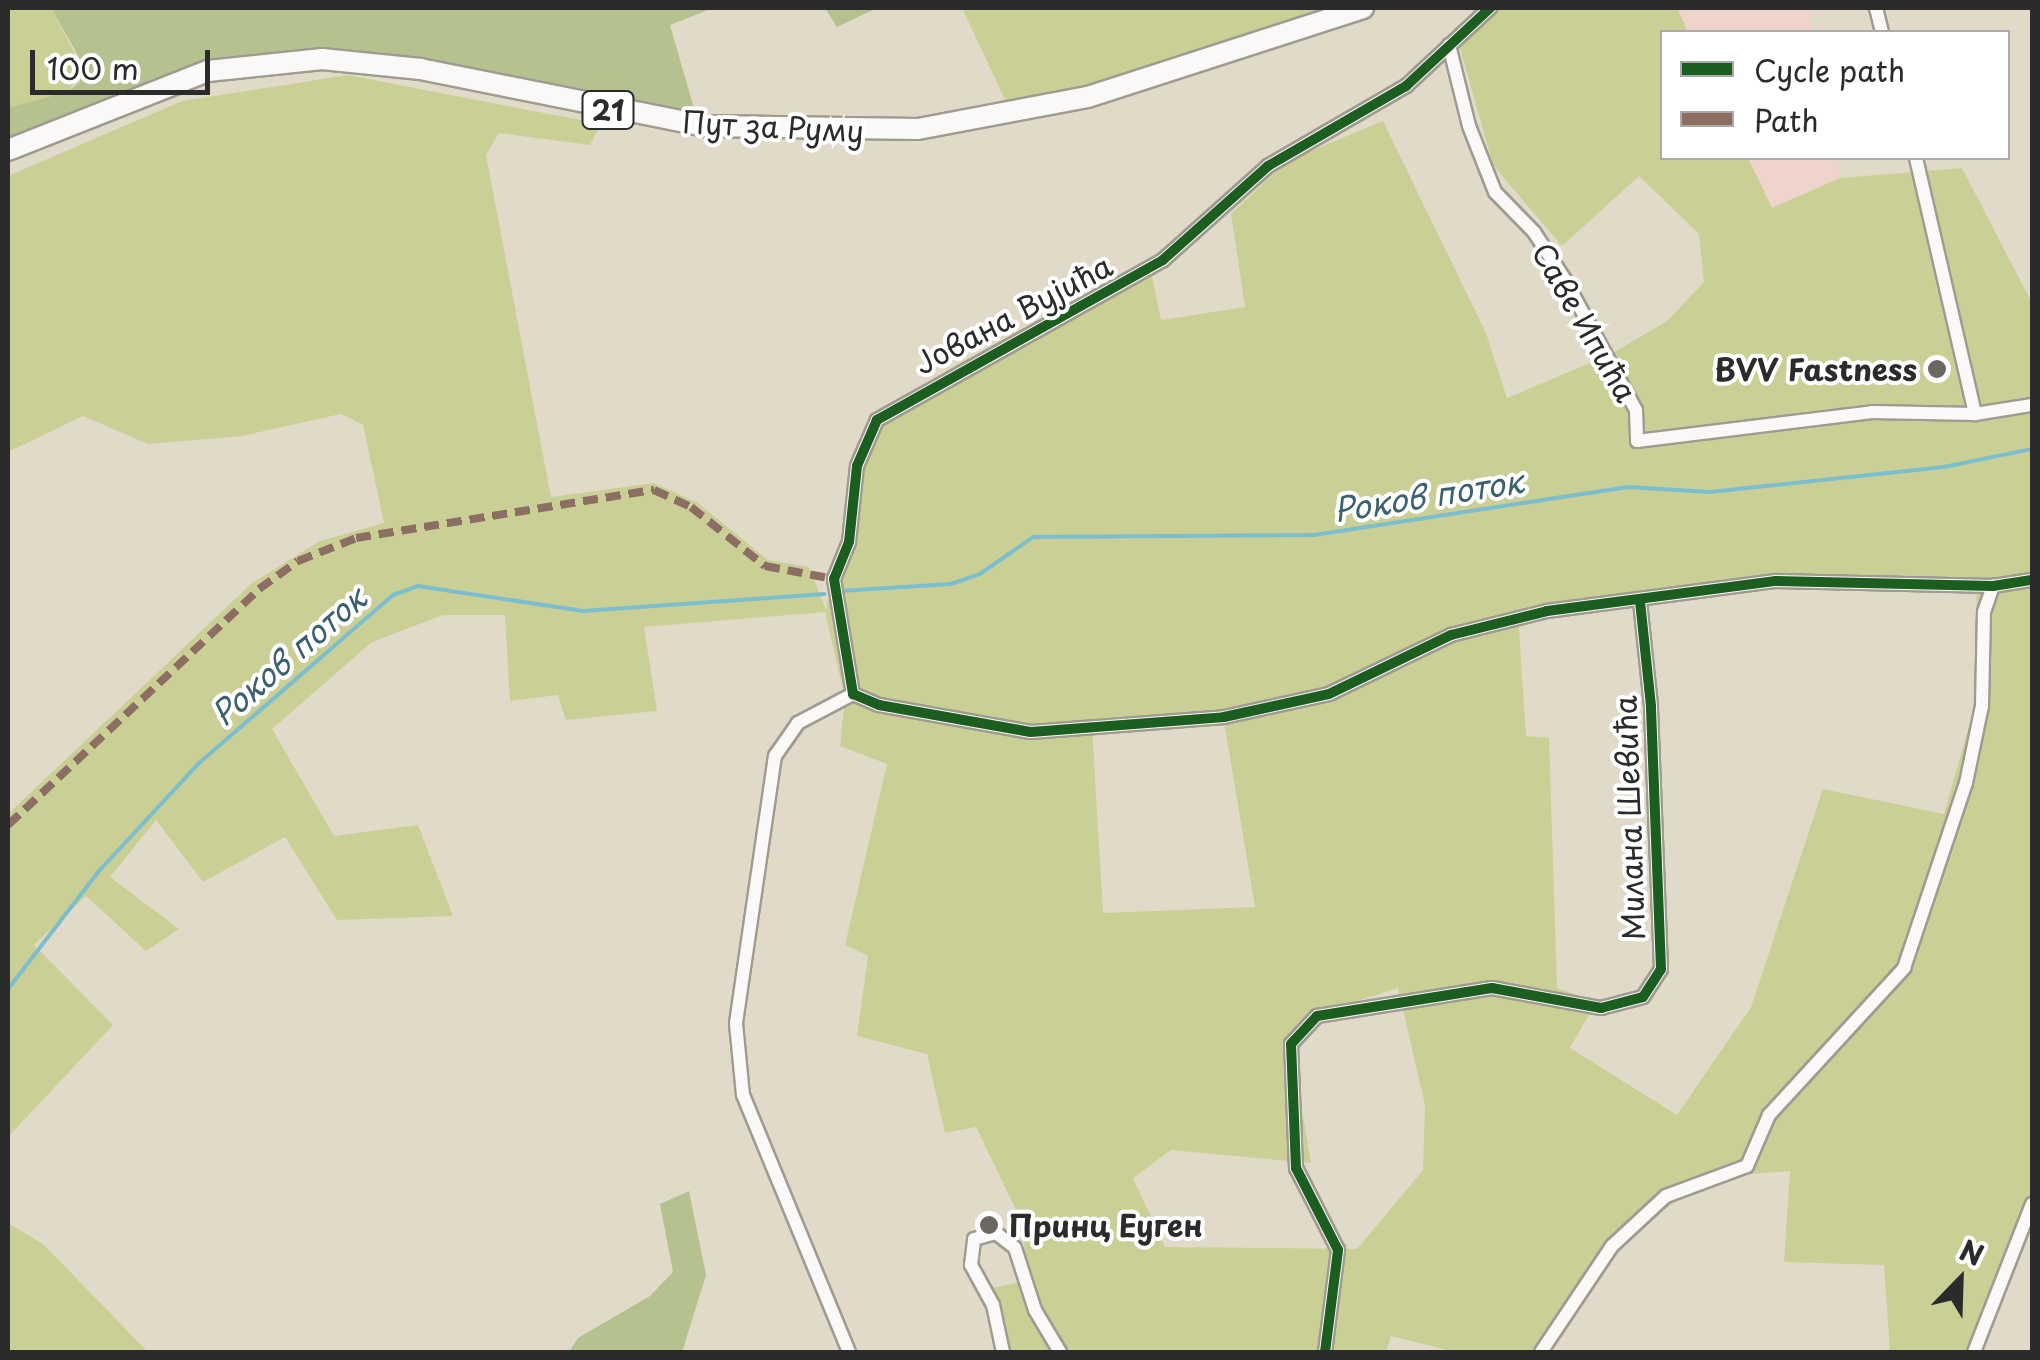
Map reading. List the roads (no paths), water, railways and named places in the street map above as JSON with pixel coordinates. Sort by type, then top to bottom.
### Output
[{"type":"main road","name":"Пут за Руму","points":[[8,150],[186,78],[306,59],[420,69],[706,126],[918,129],[1088,97],[1364,8]]},
{"type":"street","name":"Јована Вујића","points":[[852,694],[834,579],[848,542],[858,466],[877,420],[1164,260],[1268,166],[1370,112],[1490,8]]},
{"type":"street","name":"Саве Ипића","points":[[1450,45],[1469,126],[1496,192],[1534,232],[1565,280],[1636,410],[1636,441],[1872,412],[1975,414]]},
{"type":"street","points":[[1916,160],[1975,414],[2032,405]]},
{"type":"street","points":[[848,1352],[743,1095],[736,1024],[775,756],[798,723],[852,694],[879,706],[1031,732],[1224,717],[1328,694],[1451,635],[1548,611],[1776,581],[1993,586],[2032,580]]},
{"type":"street","points":[[1541,1352],[1612,1246],[1666,1196],[1747,1166],[1769,1115],[1904,968],[1966,783],[1982,706],[1984,612],[1993,586]]},
{"type":"street","name":"Милана Шевића","points":[[1325,1352],[1338,1250],[1296,1168],[1291,1044],[1317,1016],[1492,988],[1600,1008],[1642,997],[1661,970],[1651,706],[1640,601]]},
{"type":"street","points":[[1974,1352],[2032,1204]]},
{"type":"street","points":[[1003,1352],[993,1305],[971,1265],[974,1240],[996,1233],[1015,1248],[1035,1310],[1060,1352]]},
{"type":"waterway","name":"Роков поток","points":[[840,591],[951,584],[980,574],[1033,537],[1314,535],[1628,487],[1710,492],[1944,467],[2032,449]]},
{"type":"waterway","name":"Роков поток","points":[[8,989],[99,871],[198,764],[393,595],[418,586],[583,611],[824,594]]},
{"type":"place","name":"BVV Fastness","points":[[1937,369]]},
{"type":"place","name":"Принц Еуген","points":[[989,1225]]}]
